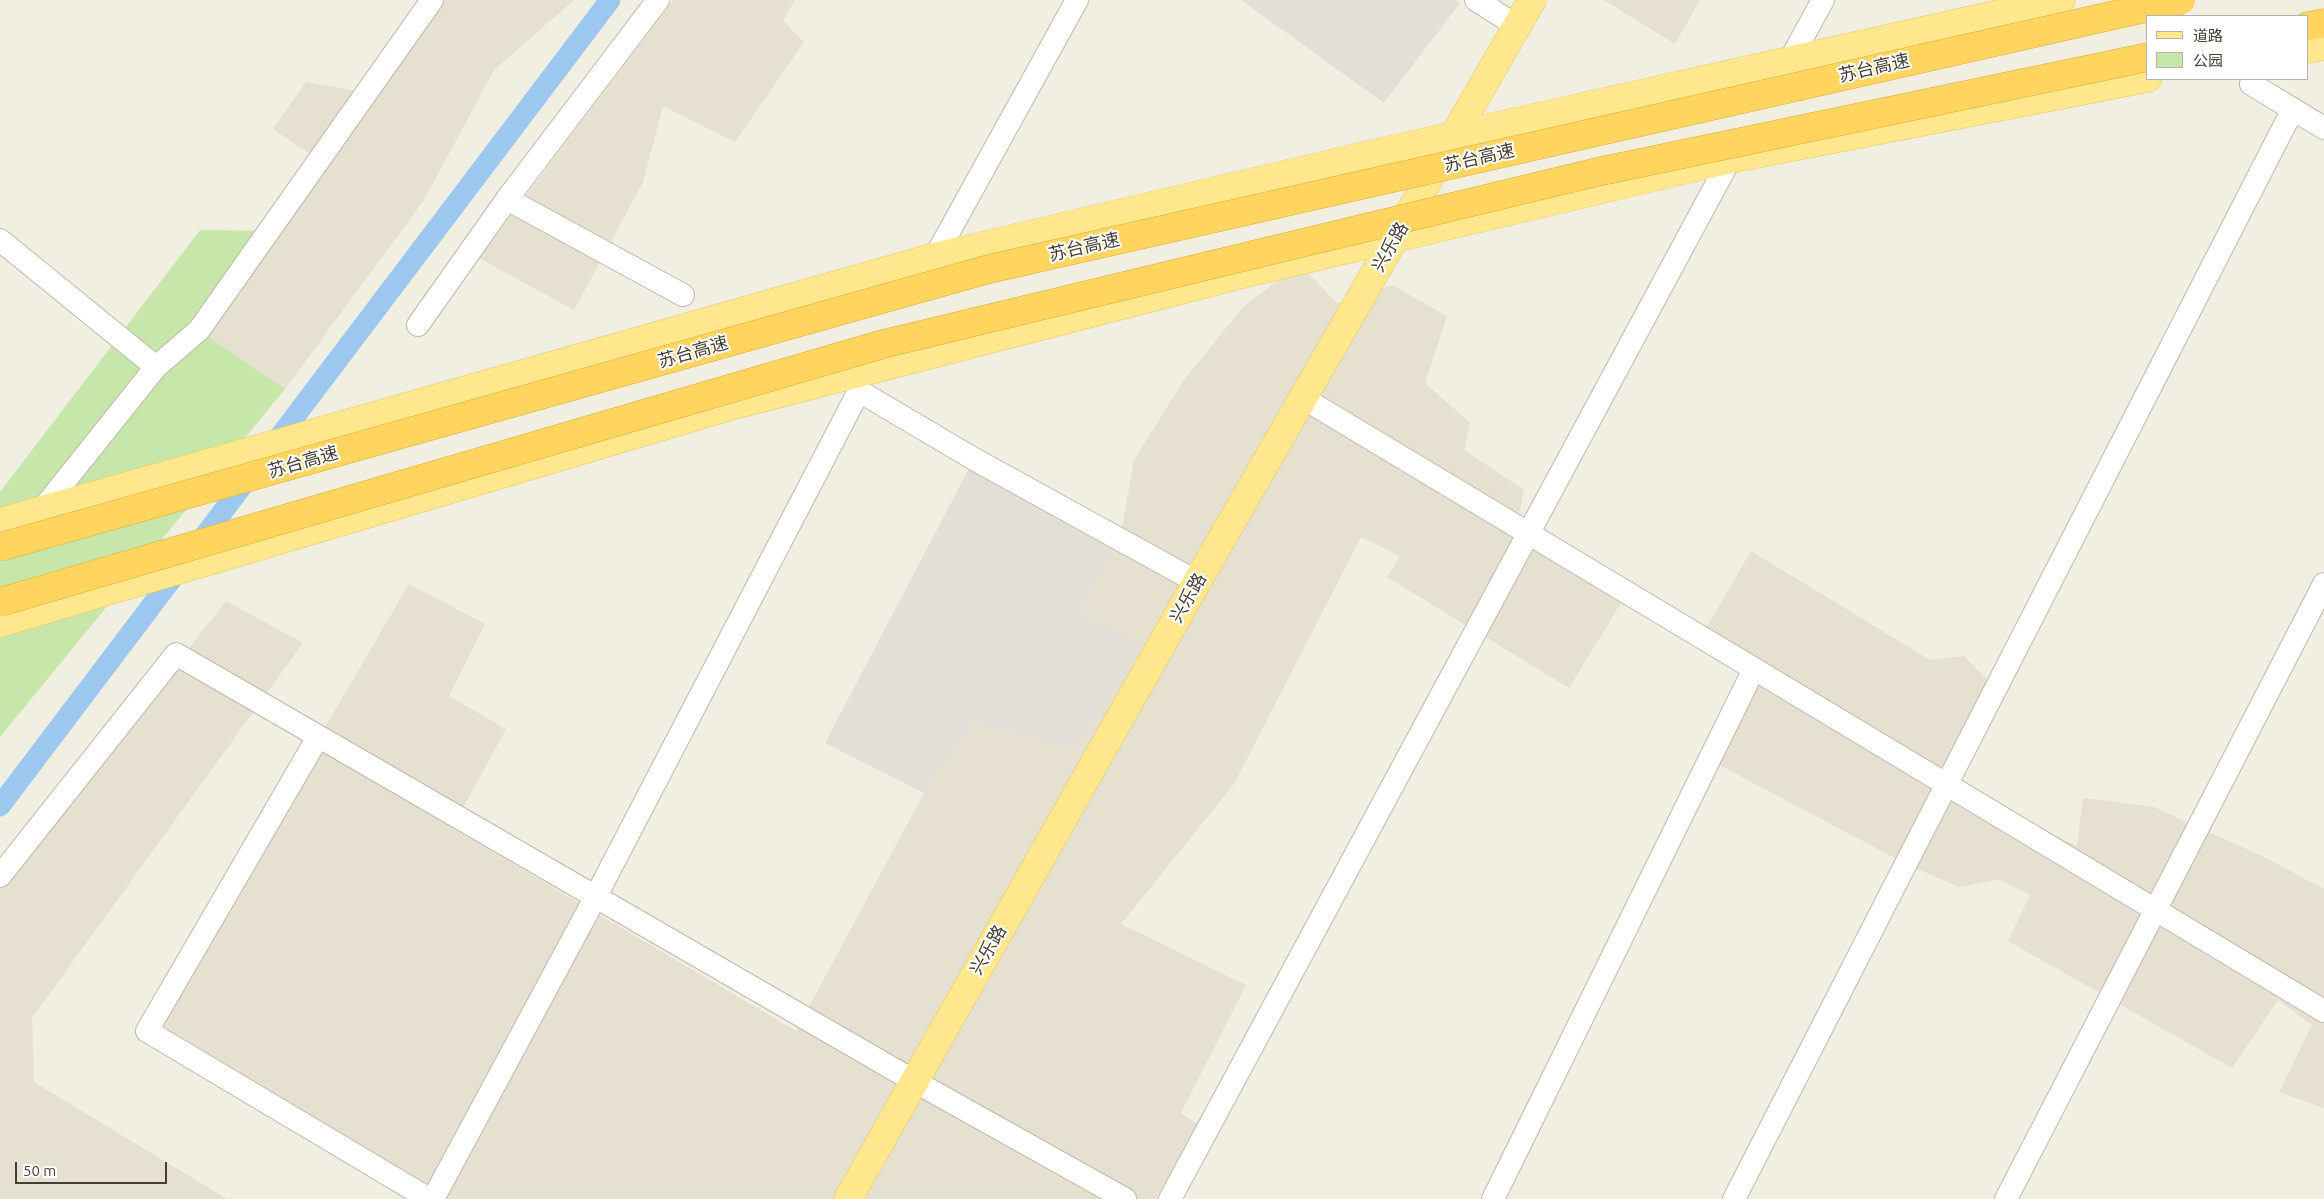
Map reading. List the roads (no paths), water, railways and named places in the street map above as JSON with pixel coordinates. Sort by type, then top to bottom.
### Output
[{"type":"highway","name":"苏台高速","points":[[0,547],[989,269],[2181,0]]},
{"type":"highway","points":[[2309,26],[2324,23]]},
{"type":"highway","points":[[0,602],[883,344],[1597,172],[2146,57]]},
{"type":"main road","name":"兴乐路","points":[[848,1199],[1197,582],[1532,0]]},
{"type":"main road","points":[[0,522],[186,471],[935,257],[1454,136],[2061,0]]},
{"type":"main road","points":[[2309,49],[2324,46]]},
{"type":"main road","points":[[0,623],[727,407],[1238,276],[1730,159],[2146,78]]},
{"type":"street","points":[[41,511],[156,367],[199,330],[432,0]]},
{"type":"street","points":[[418,326],[507,199],[658,0]]},
{"type":"street","points":[[935,257],[1077,0]]},
{"type":"street","points":[[1476,0],[1517,26]]},
{"type":"street","points":[[1790,60],[1823,0]]},
{"type":"street","points":[[2251,84],[2324,128]]},
{"type":"street","points":[[1734,1199],[2292,109]]},
{"type":"street","points":[[1170,1199],[1530,534],[1730,159]]},
{"type":"street","points":[[507,199],[683,295]]},
{"type":"street","points":[[0,240],[156,367]]},
{"type":"street","points":[[318,736],[147,1031],[431,1199],[595,898],[859,391],[974,458],[1197,582]]},
{"type":"street","points":[[1303,398],[2324,1011]]},
{"type":"street","points":[[2006,1199],[2324,584]]},
{"type":"street","points":[[0,876],[176,654],[914,1082],[1125,1199]]},
{"type":"street","points":[[1493,1199],[1754,669]]},
{"type":"waterway","points":[[271,448],[610,0]]},
{"type":"waterway","points":[[0,806],[252,473]]}]
